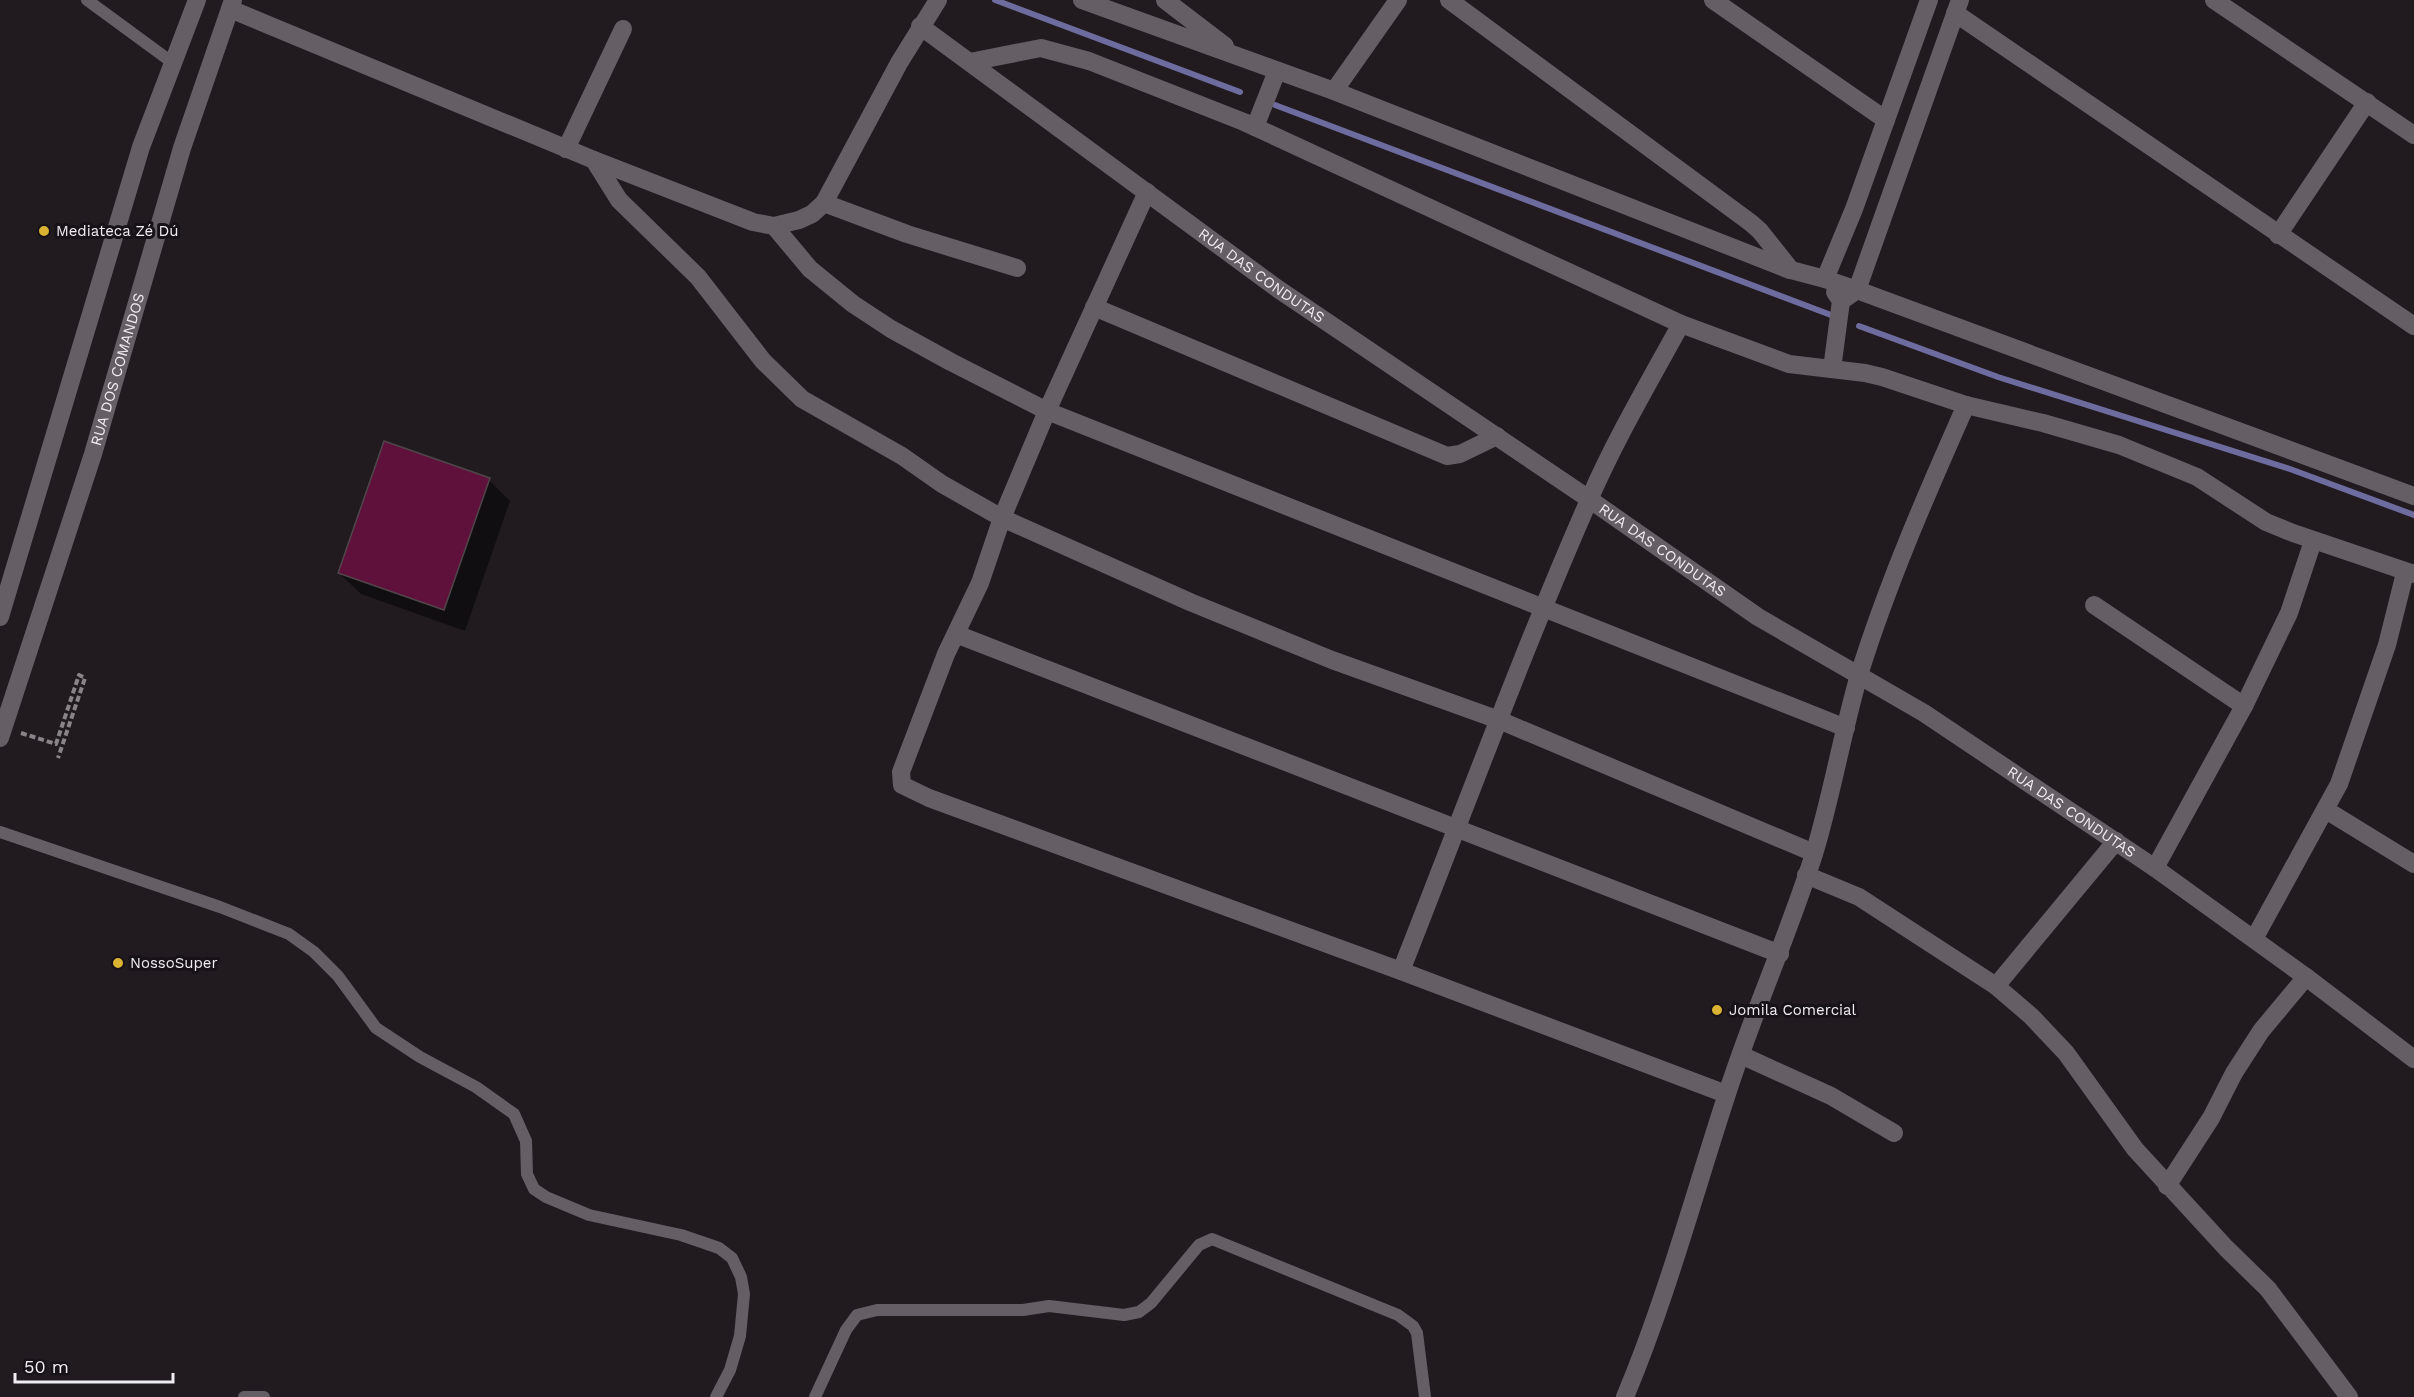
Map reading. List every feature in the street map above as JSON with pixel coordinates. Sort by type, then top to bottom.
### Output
[{"type":"street","points":[[0,617],[141,147],[197,0]]},
{"type":"street","points":[[232,4],[566,149],[728,213],[774,226],[812,214],[824,203],[920,26],[938,0]]},
{"type":"street","points":[[1082,0],[1334,91],[1791,270],[1857,290],[2414,496]]},
{"type":"street","points":[[1165,0],[1240,57]]},
{"type":"street","points":[[1334,91],[1398,0]]},
{"type":"street","points":[[1449,0],[1751,223],[1791,270]]},
{"type":"street","points":[[1713,0],[1886,120]]},
{"type":"street","points":[[1825,279],[1929,0]]},
{"type":"street","points":[[2214,0],[2414,135]]},
{"type":"street","name":"RUA DOS COMANDOS","points":[[6,734],[93,454],[182,148],[232,4]]},
{"type":"street","points":[[1841,301],[1857,290],[1958,7],[2278,235],[2414,326]]},
{"type":"street","name":"RUA DAS CONDUTAS","points":[[920,26],[1278,289],[1497,436],[1758,617],[1924,712],[2155,868],[2307,977],[2414,1059]]},
{"type":"street","points":[[566,149],[623,28]]},
{"type":"street","points":[[970,62],[1041,48],[1089,61],[1255,127],[1681,324],[1789,364],[1882,377],[1966,405],[2043,423],[2119,445],[2197,477],[2266,522],[2313,541],[2410,574],[2339,783],[2254,939]]},
{"type":"street","points":[[1255,127],[1277,71]]},
{"type":"street","points":[[2278,235],[2367,102]]},
{"type":"street","points":[[594,160],[619,200],[698,277],[763,361],[802,399],[892,450],[942,484],[1002,518],[1190,602],[1310,651],[1499,720],[1814,853]]},
{"type":"street","points":[[1147,192],[1047,411],[1002,518],[980,583],[956,634],[901,772],[902,785],[928,798],[1401,971],[1726,1095]]},
{"type":"street","points":[[824,203],[907,234],[1017,268]]},
{"type":"street","points":[[774,226],[810,269],[853,304],[891,329],[1047,411],[1846,728]]},
{"type":"street","points":[[1825,279],[1841,301],[1832,369]]},
{"type":"street","points":[[1094,307],[1447,456],[1460,454],[1497,436]]},
{"type":"street","points":[[1401,971],[1455,828],[1589,499],[1681,324]]},
{"type":"street","points":[[1625,1397],[1651,1336],[1726,1095],[1780,954],[1814,853],[1859,675],[1893,576],[1966,405]]},
{"type":"street","points":[[2155,868],[2244,706],[2289,613],[2313,541]]},
{"type":"street","points":[[2094,605],[2244,706]]},
{"type":"street","points":[[956,634],[1780,954]]},
{"type":"street","points":[[2326,810],[2414,864]]},
{"type":"street","points":[[1996,986],[2116,842]]},
{"type":"street","points":[[1806,875],[1859,897],[1996,986],[2031,1016],[2066,1053],[2135,1149],[2167,1186],[2268,1289],[2349,1397]]},
{"type":"street","points":[[2167,1186],[2211,1118],[2234,1073],[2261,1031],[2307,977]]},
{"type":"street","points":[[1741,1055],[1831,1096],[1894,1132]]},
{"type":"lane","points":[[87,0],[173,63]]},
{"type":"lane","points":[[0,832],[219,907],[289,934],[314,952],[338,976],[376,1028],[420,1057],[476,1087],[514,1114],[526,1141],[527,1174],[534,1189],[546,1197],[589,1215],[681,1235],[719,1248],[732,1258],[741,1276],[744,1294],[740,1336],[730,1370],[717,1397]]},
{"type":"lane","points":[[815,1397],[846,1330],[857,1315],[877,1310],[1023,1310],[1049,1306],[1124,1315],[1139,1312],[1151,1303],[1199,1245],[1212,1239],[1406,1320],[1417,1334],[1425,1397]]},
{"type":"lane","points":[[244,1397],[264,1397]]},
{"type":"path","points":[[6,734],[56,744],[79,675],[85,678],[58,758]]},
{"type":"building","points":[[384,441],[490,478],[444,610],[338,573]]},
{"type":"waterway","points":[[995,0],[1240,92]]},
{"type":"waterway","points":[[1275,105],[1831,315]]},
{"type":"waterway","points":[[1859,326],[1998,377],[2290,469],[2414,515]]},
{"type":"place","name":"Mediateca Zé Dú","points":[[44,231]]},
{"type":"place","name":"NossoSuper","points":[[118,963]]},
{"type":"place","name":"Jomila Comercial","points":[[1717,1010]]}]
